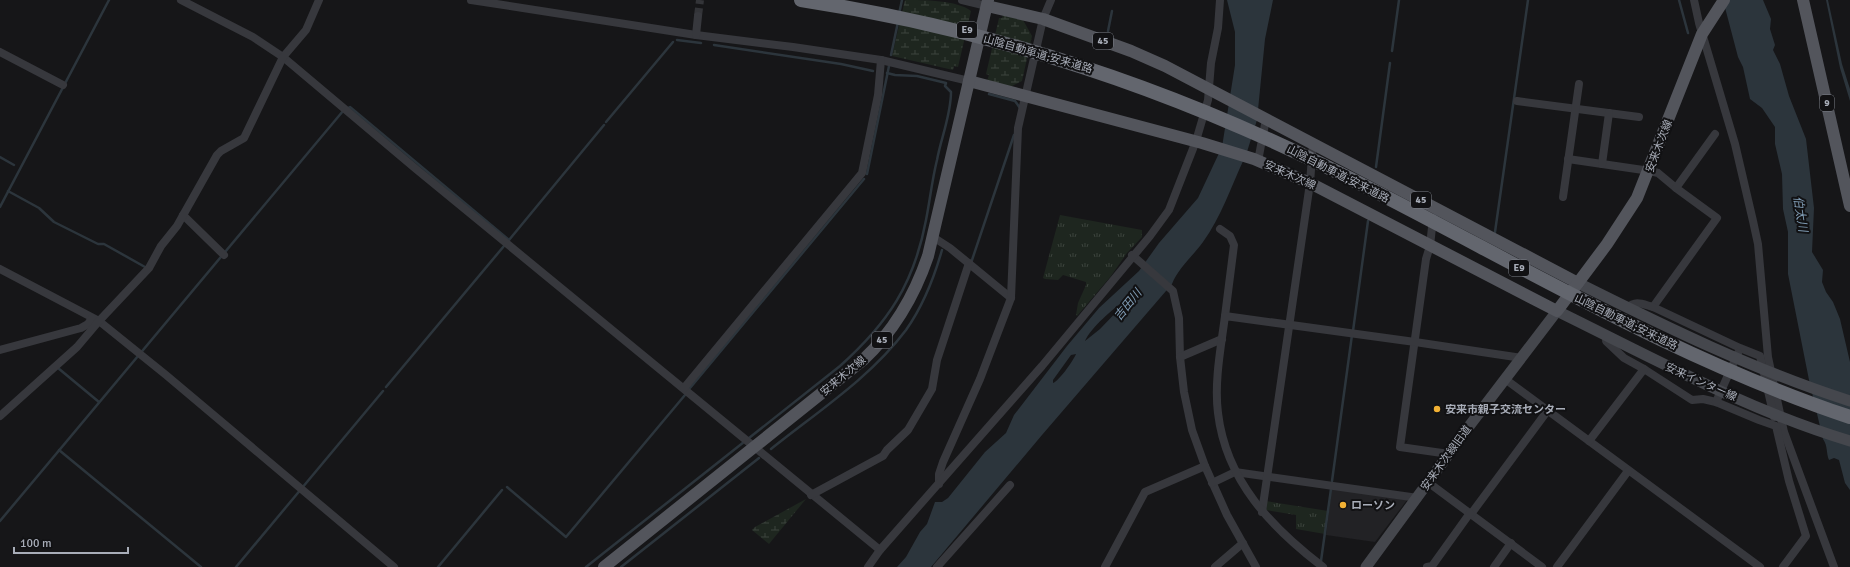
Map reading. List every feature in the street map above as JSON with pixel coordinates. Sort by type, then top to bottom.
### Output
[{"type":"highway","name":"山陰自動車道;安来道路","points":[[801,0],[888,14],[971,30],[1106,70],[1194,105],[1334,165],[1530,269],[1682,346],[1792,392],[1850,413]]},
{"type":"highway","name":"山陰自動車道;安来道路","points":[[828,0],[888,14]]},
{"type":"highway","name":"山陰自動車道;安来道路","points":[[1194,105],[1352,179],[1521,269],[1687,353],[1791,396],[1850,417]]},
{"type":"main road","name":"安来木次線","points":[[969,81],[1199,142],[1256,160],[1310,183],[1556,311],[1627,216],[1638,198],[1650,171],[1702,34],[1708,22],[1724,0]]},
{"type":"main road","name":"9","points":[[1803,0],[1850,206]]},
{"type":"main road","name":"45","points":[[987,3],[1043,19],[1131,51],[1166,66],[1578,283]]},
{"type":"main road","name":"安来木次線","points":[[604,567],[863,360],[887,335],[912,297],[921,277],[933,237],[987,3]]},
{"type":"main road","points":[[1578,283],[1704,344],[1781,377],[1850,401]]},
{"type":"main road","name":"安来インター線","points":[[1556,311],[1703,384],[1783,418],[1850,441]]},
{"type":"main road","name":"安来木次線旧道","points":[[1366,567],[1556,311]]},
{"type":"street","points":[[181,0],[253,37],[283,57],[416,169],[684,388],[810,495],[880,550]]},
{"type":"street","points":[[0,350],[81,328],[96,319],[149,268],[161,246],[183,215],[217,155],[221,151],[244,138],[283,57],[306,30],[319,0]]},
{"type":"street","points":[[471,0],[696,35],[881,60],[969,81]]},
{"type":"street","points":[[962,0],[987,3]]},
{"type":"street","points":[[939,484],[939,474],[943,462],[980,380],[1011,298],[1017,137],[1043,19],[1051,0]]},
{"type":"street","points":[[868,567],[880,550],[1042,366],[1150,236],[1169,210],[1199,142],[1211,89],[1220,0]]},
{"type":"street","points":[[1694,0],[1702,34],[1736,144],[1758,244],[1764,356],[1789,481],[1806,536],[1783,567]]},
{"type":"street","points":[[696,35],[698,16]]},
{"type":"street","points":[[0,52],[63,85]]},
{"type":"street","points":[[684,388],[862,173],[878,95],[881,60]]},
{"type":"street","points":[[1563,197],[1579,84]]},
{"type":"street","points":[[1517,100],[1638,117]]},
{"type":"street","points":[[1602,164],[1609,113]]},
{"type":"street","points":[[1256,160],[1265,118]]},
{"type":"street","points":[[1676,188],[1715,134]]},
{"type":"street","points":[[1262,512],[1269,476],[1310,183],[1313,143]]},
{"type":"street","points":[[1568,159],[1658,173],[1717,218],[1653,307]]},
{"type":"street","points":[[1435,207],[1430,246],[1426,259],[1400,447],[1449,454]]},
{"type":"street","points":[[183,215],[224,256]]},
{"type":"street","points":[[1220,229],[1230,236],[1234,245],[1218,379],[1218,412],[1222,437],[1235,472],[1244,488],[1262,512],[1297,547],[1324,567]]},
{"type":"street","points":[[933,237],[969,263],[1011,298]]},
{"type":"street","points":[[1133,256],[1174,291],[1179,318],[1180,357],[1184,392],[1192,430],[1212,483],[1256,567]]},
{"type":"street","points":[[810,495],[883,456],[887,450],[908,430],[932,389],[937,360],[969,263]]},
{"type":"street","points":[[0,269],[96,319],[166,375],[394,567]]},
{"type":"street","points":[[1627,308],[1633,303],[1638,302],[1653,307],[1740,348],[1764,356]]},
{"type":"street","points":[[1225,316],[1522,358]]},
{"type":"street","points":[[0,416],[77,347],[96,319]]},
{"type":"street","points":[[1607,336],[1606,341],[1624,358],[1692,400],[1704,399],[1716,402],[1780,430],[1834,567]]},
{"type":"street","points":[[1180,357],[1222,339]]},
{"type":"street","points":[[1716,402],[1740,348]]},
{"type":"street","points":[[1589,441],[1644,369]]},
{"type":"street","points":[[1505,379],[1760,567]]},
{"type":"street","points":[[1427,567],[1432,566],[1548,410]]},
{"type":"street","points":[[1105,567],[1145,492],[1205,466]]},
{"type":"street","points":[[1558,567],[1628,471]]},
{"type":"street","points":[[1212,483],[1235,472],[1418,498]]},
{"type":"street","points":[[1429,483],[1542,567]]},
{"type":"street","points":[[937,567],[1010,485]]},
{"type":"street","points":[[1215,567],[1243,543]]},
{"type":"street","points":[[1494,567],[1511,543]]},
{"type":"shaded area","points":[[1332,487],[1407,500],[1375,542],[1326,535]]},
{"type":"green space","points":[[905,0],[949,3],[965,7],[971,11],[958,67],[954,66],[953,70],[892,56]]},
{"type":"green space","points":[[1003,15],[1023,20],[1032,36],[1022,81],[1010,87],[987,81],[989,75],[986,74],[999,18],[1002,18]]},
{"type":"green space","points":[[1060,215],[1142,230],[1142,237],[1127,253],[1111,276],[1077,316],[1078,303],[1086,282],[1063,275],[1058,280],[1043,278]]},
{"type":"green space","points":[[806,499],[769,544],[752,530],[755,527]]},
{"type":"green space","points":[[1266,501],[1328,511],[1325,534],[1296,529],[1296,515],[1266,510]]},
{"type":"water","points":[[1227,0],[1273,0],[1265,39],[1257,120],[1246,155],[1222,147],[1235,65],[1235,32]]},
{"type":"water","name":"伯太川","points":[[1723,0],[1763,0],[1771,19],[1770,29],[1775,45],[1773,50],[1780,64],[1789,96],[1806,139],[1814,208],[1812,252],[1823,270],[1822,282],[1840,319],[1850,362],[1850,490],[1845,483],[1839,460],[1834,458],[1829,460],[1809,380],[1788,274],[1788,232],[1783,209],[1782,174],[1775,144],[1775,127],[1762,108],[1750,99],[1743,67],[1738,57]]},
{"type":"water","points":[[1826,0],[1828,0],[1842,64],[1850,89],[1850,101],[1840,68]]},
{"type":"water","name":"吉田川","points":[[1220,151],[1244,159],[1215,222],[1203,242],[1178,272],[1172,284],[931,567],[897,567],[906,557],[920,532],[927,524],[935,502],[942,502],[948,498],[985,452],[1006,433],[1014,415],[1067,346],[1099,308],[1139,271],[1159,243],[1198,198]],"holes":[[[1126,300],[1126,302],[1100,329],[1085,341],[1103,319]],[[1076,354],[1062,375],[1053,383],[1053,380],[1071,355]]]},
{"type":"waterway","points":[[0,207],[109,0]]},
{"type":"waterway","points":[[899,14],[902,0]]},
{"type":"waterway","points":[[1392,51],[1399,0]]},
{"type":"waterway","points":[[1495,232],[1528,0]]},
{"type":"waterway","points":[[1679,0],[1688,33]]},
{"type":"waterway","points":[[1108,31],[1112,11]]},
{"type":"waterway","points":[[891,55],[898,22]]},
{"type":"waterway","points":[[677,40],[701,43]]},
{"type":"waterway","points":[[606,122],[673,42]]},
{"type":"waterway","points":[[714,45],[841,64],[873,71]]},
{"type":"waterway","points":[[1376,167],[1390,63]]},
{"type":"waterway","points":[[867,174],[889,66]]},
{"type":"waterway","points":[[586,567],[840,366],[872,334],[896,301],[906,283],[921,243],[935,168],[951,101],[951,92],[945,86],[946,83],[917,76],[887,73]]},
{"type":"waterway","points":[[989,94],[1015,101],[1020,108]]},
{"type":"waterway","points":[[0,521],[343,111],[350,107],[509,240]]},
{"type":"waterway","points":[[509,240],[604,125]]},
{"type":"waterway","points":[[971,263],[1014,135]]},
{"type":"waterway","points":[[0,157],[14,165]]},
{"type":"waterway","points":[[690,388],[864,179]]},
{"type":"waterway","points":[[8,191],[39,208],[54,222],[98,244],[104,244],[145,267]]},
{"type":"waterway","points":[[1353,331],[1368,221]]},
{"type":"waterway","points":[[386,387],[504,246]]},
{"type":"waterway","points":[[771,449],[860,379],[892,347],[906,330],[923,302],[932,281],[942,250]]},
{"type":"waterway","points":[[1332,481],[1352,335]]},
{"type":"waterway","points":[[58,368],[99,402]]},
{"type":"waterway","points":[[236,567],[383,391]]},
{"type":"waterway","points":[[507,487],[566,537],[685,395]]},
{"type":"waterway","points":[[59,450],[201,567]]},
{"type":"waterway","points":[[621,567],[759,458]]},
{"type":"waterway","points":[[1321,561],[1331,489]]},
{"type":"waterway","points":[[438,567],[502,490]]},
{"type":"tunnel","points":[[698,16],[700,0]]},
{"type":"place","name":"安来市親子交流センター","points":[[1437,409]]},
{"type":"place","name":"ローソン","points":[[1343,505]]}]
